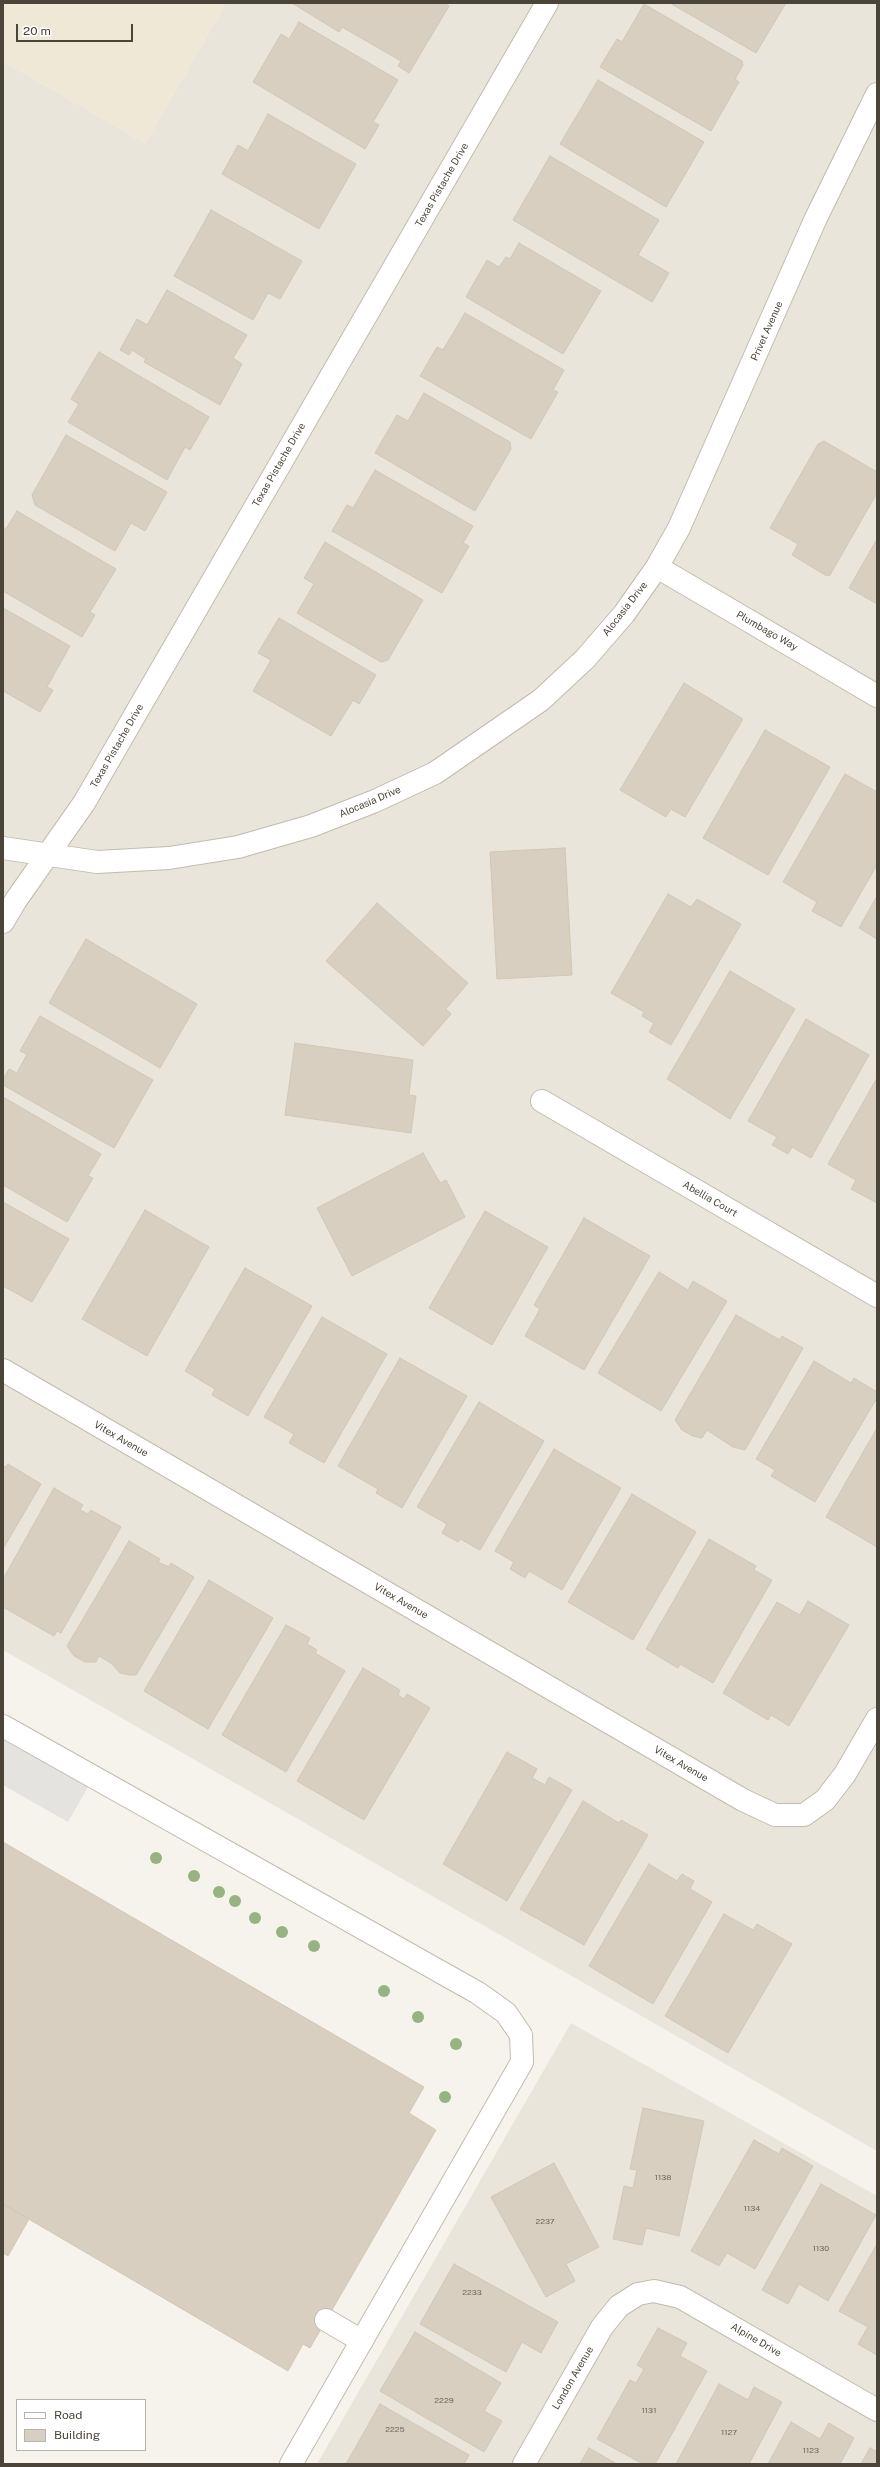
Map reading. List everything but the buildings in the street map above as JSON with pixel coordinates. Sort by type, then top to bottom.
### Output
[{"type":"street","name":"Texas Pistache Drive","points":[[3,922],[88,796],[547,3]]},
{"type":"street","name":"Privet Avenue","points":[[657,567],[682,522],[816,218],[877,94]]},
{"type":"street","name":"Alocasia Drive","points":[[3,848],[97,862],[169,858],[238,847],[311,826],[376,801],[435,773],[541,700],[585,659],[624,614],[657,567]]},
{"type":"street","name":"Plumbago Way","points":[[657,567],[877,696]]},
{"type":"street","name":"Abellia Court","points":[[542,1101],[877,1296]]},
{"type":"street","name":"Vitex Avenue","points":[[3,1370],[742,1800],[774,1815],[804,1815],[825,1800],[845,1774],[877,1719]]},
{"type":"street","points":[[3,1726],[478,1993],[506,2013],[521,2035],[522,2062],[292,2464]]},
{"type":"street","name":"Alpine Drive","points":[[630,2298],[638,2294],[654,2292],[680,2297],[877,2410]]},
{"type":"street","name":"London Avenue","points":[[524,2464],[602,2327],[619,2306],[630,2298]]},
{"type":"street","points":[[326,2320],[362,2341]]},
{"type":"shaded area","points":[[3,3],[226,3],[145,143],[3,61]]},
{"type":"shaded area","points":[[226,3],[877,3],[877,2151],[3,1650],[3,61],[145,143]]},
{"type":"shaded area","points":[[11,1725],[96,1773],[68,1822],[3,1785],[3,1739]]},
{"type":"shaded area","points":[[571,2023],[877,2196],[877,2464],[317,2464]]}]
